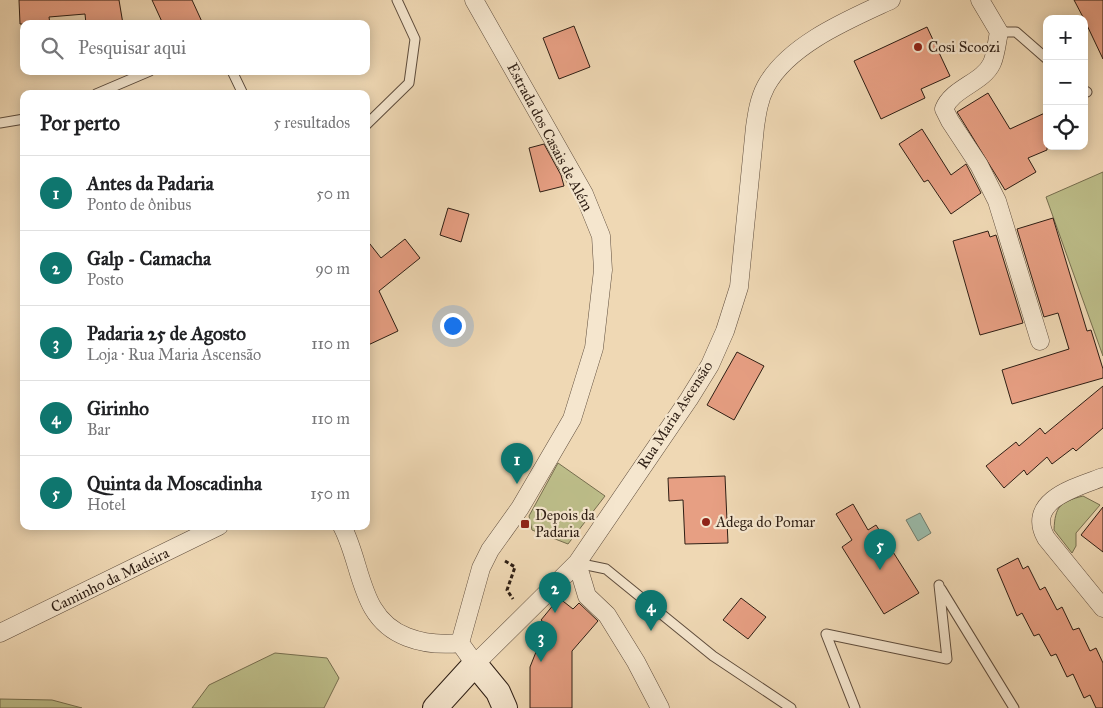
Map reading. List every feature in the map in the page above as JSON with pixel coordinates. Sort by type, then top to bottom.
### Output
[{"type":"main road","points":[[435,708],[475,664],[498,692],[505,708]]},
{"type":"street","name":"Estrada dos Casais de Além","points":[[460,643],[481,568],[490,550],[520,508],[572,419],[594,348],[603,270],[600,236],[584,194],[474,0]]},
{"type":"street","name":"Rua Maria Ascensão","points":[[475,664],[577,563],[689,399],[710,365],[739,287],[755,127],[765,87],[776,72],[801,49],[840,24],[891,0]]},
{"type":"street","points":[[980,0],[999,32],[993,63],[986,71],[952,98],[944,109],[979,165],[997,201],[1040,341]]},
{"type":"street","points":[[1103,477],[1057,496],[1046,506],[1041,516],[1041,529],[1046,538],[1103,608]]},
{"type":"street","name":"Caminho da Madeira","points":[[0,633],[212,530]]},
{"type":"street","points":[[344,530],[354,553],[368,599],[384,624],[394,632],[426,644],[460,643],[475,664]]},
{"type":"street","points":[[577,563],[587,596],[607,615],[636,662],[660,708]]},
{"type":"lane","points":[[370,121],[409,83],[415,39],[397,0]]},
{"type":"lane","points":[[999,32],[1016,32],[1043,56]]},
{"type":"lane","points":[[105,90],[141,75]]},
{"type":"lane","points":[[234,75],[242,90]]},
{"type":"lane","points":[[0,123],[20,120]]},
{"type":"lane","points":[[577,563],[606,569],[713,656],[791,708]]},
{"type":"lane","points":[[855,708],[826,634],[947,659],[938,585],[1014,708]]},
{"type":"path","points":[[490,550],[515,567],[507,590]]},
{"type":"green space","points":[[1103,172],[1103,356],[1046,197]]},
{"type":"green space","points":[[558,463],[605,496],[568,544],[532,530],[529,516]]},
{"type":"green space","points":[[1083,496],[1100,505],[1076,533],[1076,546],[1072,553],[1054,530],[1056,515],[1060,506],[1064,503]]},
{"type":"green space","points":[[275,653],[327,658],[339,678],[324,708],[192,708],[209,685]]},
{"type":"green space","points":[[0,699],[52,700],[82,708],[0,708]]},
{"type":"shaded area","points":[[920,513],[931,533],[918,541],[906,520]]},
{"type":"building","points":[[19,0],[119,0],[122,20],[86,20],[85,14],[49,17],[49,20],[20,20],[20,24]]},
{"type":"building","points":[[152,0],[192,0],[201,20],[161,20]]},
{"type":"building","points":[[1074,0],[1103,0],[1103,59],[1088,27],[1088,15],[1082,15]]},
{"type":"building","points":[[574,26],[590,67],[559,79],[543,38]]},
{"type":"building","points":[[927,27],[950,76],[921,89],[925,98],[881,119],[854,61]]},
{"type":"building","points":[[988,93],[1010,129],[1043,114],[1043,150],[1047,150],[1028,158],[1036,172],[1005,190],[957,112]]},
{"type":"building","points":[[922,129],[951,175],[966,164],[981,193],[951,214],[928,180],[924,182],[899,144]]},
{"type":"building","points":[[544,144],[561,175],[564,186],[540,192],[529,148]]},
{"type":"building","points":[[448,208],[469,214],[461,242],[440,235]]},
{"type":"building","points":[[1053,218],[1087,331],[1091,330],[1103,369],[1103,378],[1012,404],[1002,370],[1069,349],[1058,313],[1044,317],[1017,229]]},
{"type":"building","points":[[988,231],[990,237],[996,235],[1023,323],[980,335],[953,241]]},
{"type":"building","points":[[405,239],[420,258],[379,291],[398,331],[370,344],[370,244],[381,258]]},
{"type":"building","points":[[737,352],[764,366],[734,420],[707,405]]},
{"type":"building","points":[[1103,386],[1103,428],[1076,451],[1073,448],[1052,464],[1047,457],[1027,475],[1024,470],[1004,488],[986,466],[1016,442],[1019,446],[1040,428],[1045,434]]},
{"type":"building","name":"Adega do Pomar","points":[[725,476],[728,543],[685,544],[683,500],[669,501],[668,478]]},
{"type":"building","points":[[853,504],[868,530],[876,525],[919,593],[884,614],[842,547],[852,540],[836,514]]},
{"type":"building","points":[[1103,507],[1103,552],[1081,535]]},
{"type":"building","points":[[1018,558],[1023,569],[1028,566],[1040,590],[1045,587],[1057,610],[1062,607],[1073,630],[1079,628],[1090,651],[1096,648],[1103,663],[1103,708],[1096,708],[1090,695],[1084,698],[1073,674],[1067,677],[1056,654],[1051,656],[1039,634],[1034,636],[1022,613],[1017,616],[997,569]]},
{"type":"building","points":[[559,598],[573,609],[579,603],[598,621],[572,651],[572,708],[530,708],[530,667],[536,652],[554,631],[541,620]]},
{"type":"building","points":[[741,598],[766,617],[748,639],[723,620]]},
{"type":"place","name":"Cosi Scoozi","points":[[918,47]]},
{"type":"place","name":"Antes da Padaria","points":[[517,484]]},
{"type":"place","name":"Adega do Pomar","points":[[706,522]]},
{"type":"place","name":"Depois da Padaria","points":[[525,524]]},
{"type":"place","name":"Quinta da Moscadinha","points":[[880,570]]},
{"type":"place","name":"Galp - Camacha","points":[[555,613]]},
{"type":"place","name":"Girinho","points":[[651,631]]},
{"type":"place","name":"Padaria 25 de Agosto","points":[[541,662]]}]
